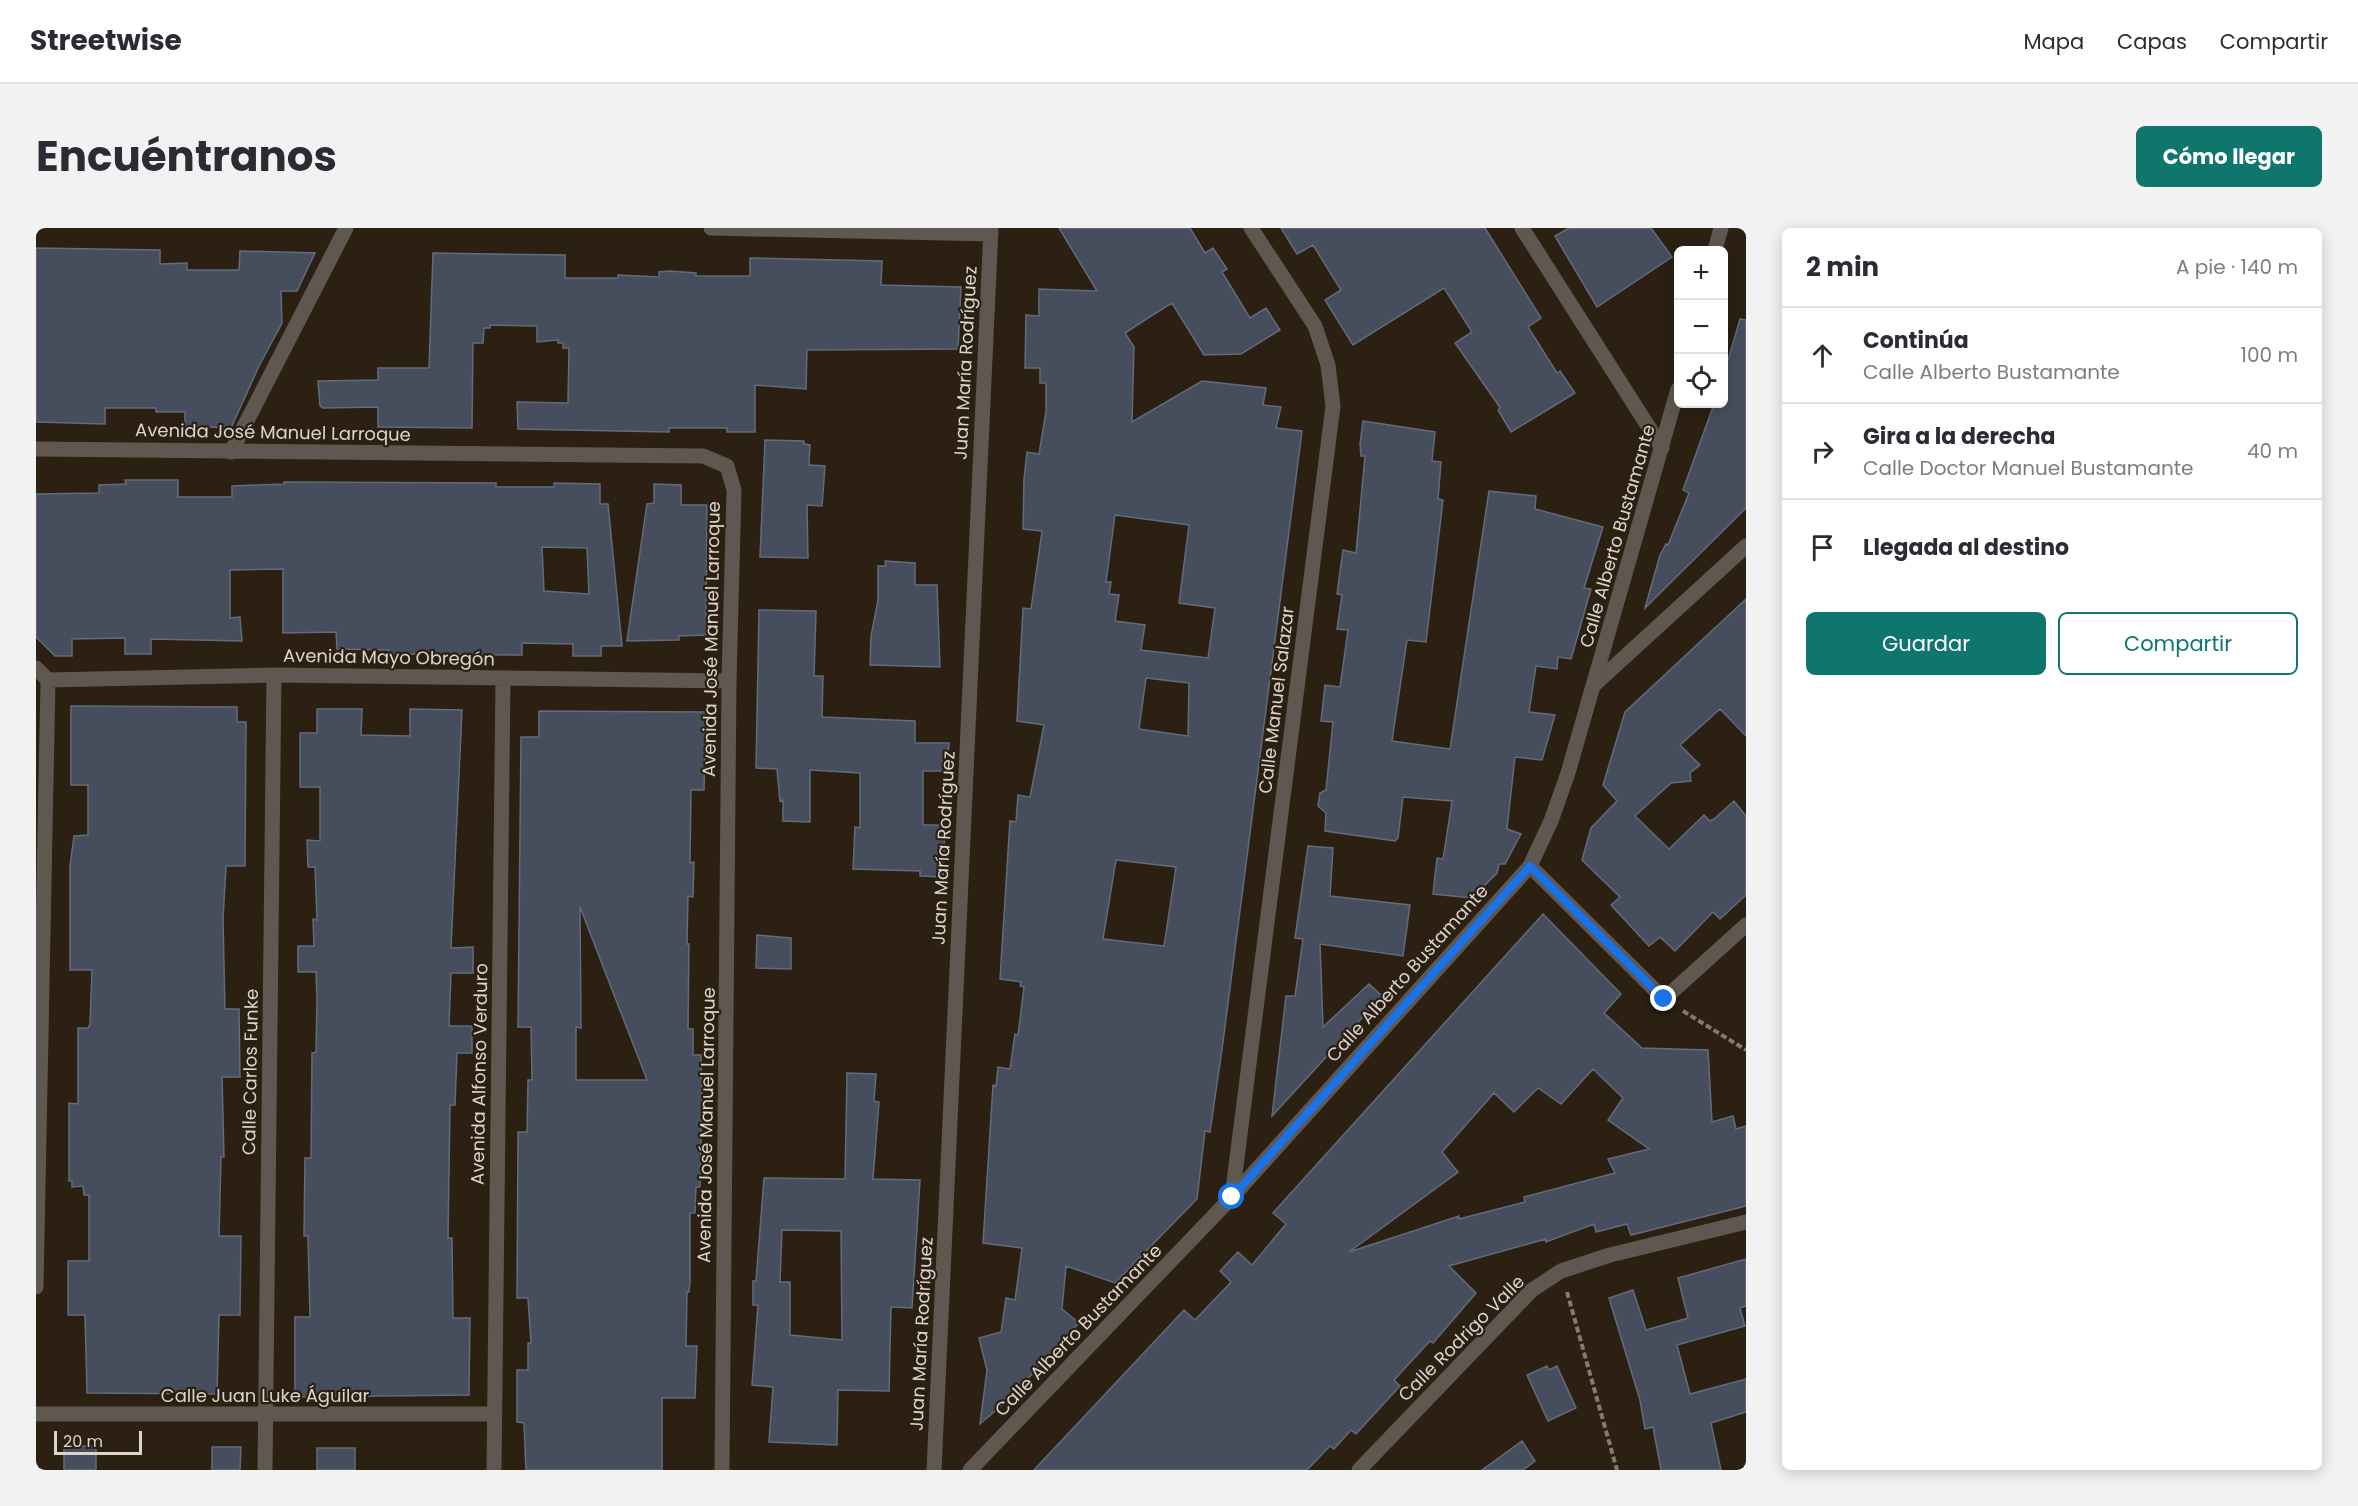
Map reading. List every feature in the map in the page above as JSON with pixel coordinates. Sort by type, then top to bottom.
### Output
[{"type":"street","points":[[231,452],[346,228]]},
{"type":"street","points":[[711,228],[991,231]]},
{"type":"street","name":"Calle Manuel Salazar","points":[[1232,1197],[1333,406],[1328,364],[1315,326],[1251,228]]},
{"type":"street","points":[[1522,228],[1662,448]]},
{"type":"street","points":[[1716,246],[1721,228]]},
{"type":"street","name":"Juan María Rodríguez","points":[[934,1470],[991,231]]},
{"type":"street","name":"Calle Alberto Bustamante","points":[[970,1470],[1232,1197],[1530,866],[1561,792],[1674,404]]},
{"type":"street","name":"Avenida José Manuel Larroque","points":[[36,449],[703,456],[727,466],[734,490],[729,681],[722,1470]]},
{"type":"street","points":[[1594,685],[1746,546]]},
{"type":"street","points":[[36,668],[48,680],[37,1053],[36,1287]]},
{"type":"street","name":"Avenida Mayo Obregón","points":[[48,680],[274,675],[729,681]]},
{"type":"street","name":"Calle Carlos Funke","points":[[265,1470],[274,675]]},
{"type":"street","name":"Avenida Alfonso Verduro","points":[[494,1470],[502,678]]},
{"type":"street","points":[[1530,866],[1664,999],[1746,925]]},
{"type":"street","name":"Calle Rodrigo Valle","points":[[1359,1470],[1532,1290],[1561,1270],[1610,1255],[1746,1222]]},
{"type":"street","name":"Calle Juan Luke Águilar","points":[[36,1414],[495,1414]]},
{"type":"path","points":[[1664,999],[1746,1050]]},
{"type":"path","points":[[1561,1270],[1617,1470]]},
{"type":"building","points":[[1059,228],[1190,228],[1205,253],[1213,248],[1227,269],[1222,272],[1250,318],[1266,308],[1280,330],[1241,354],[1204,355],[1172,303],[1151,316],[1125,333],[1134,347],[1132,422],[1202,381],[1266,388],[1263,405],[1281,407],[1276,428],[1302,431],[1223,1042],[1210,1132],[1205,1131],[1197,1199],[1115,1283],[1066,1266],[1062,1309],[1079,1323],[1009,1399],[980,1424],[987,1370],[979,1338],[1001,1332],[1006,1298],[1015,1300],[1022,1248],[983,1243],[993,1085],[996,1086],[998,1067],[1010,1069],[1015,1034],[1018,1035],[1024,987],[1020,986],[1021,982],[1000,979],[1010,821],[1016,822],[1018,795],[1030,797],[1044,725],[1017,721],[1023,608],[1031,609],[1042,531],[1023,529],[1024,479],[1027,452],[1039,454],[1046,411],[1046,383],[1040,383],[1040,368],[1025,368],[1026,315],[1039,316],[1039,289],[1097,291]],"holes":[[[1115,515],[1189,525],[1179,603],[1215,608],[1208,658],[1141,650],[1145,625],[1115,621],[1119,595],[1109,594],[1111,582],[1106,582]],[[1146,678],[1189,683],[1188,736],[1139,729]],[[1116,860],[1176,867],[1164,946],[1103,939]]]},
{"type":"building","points":[[1281,228],[1485,228],[1541,318],[1528,327],[1557,373],[1560,371],[1575,393],[1511,432],[1498,410],[1500,408],[1497,403],[1455,343],[1472,332],[1444,288],[1353,345],[1325,300],[1341,290],[1313,245],[1297,254]]},
{"type":"building","points":[[1569,228],[1651,228],[1672,257],[1597,307],[1555,236]]},
{"type":"building","points":[[36,248],[160,250],[160,264],[187,263],[187,270],[239,270],[240,251],[315,253],[297,291],[281,291],[282,323],[259,366],[231,428],[185,426],[185,412],[156,412],[156,408],[105,408],[105,424],[36,422]]},
{"type":"building","points":[[433,253],[565,255],[565,278],[618,278],[618,275],[659,277],[659,272],[670,271],[696,273],[696,276],[750,276],[750,258],[882,261],[881,285],[961,287],[958,349],[807,350],[806,389],[755,385],[755,432],[727,432],[727,428],[669,428],[669,432],[518,429],[517,402],[568,403],[569,348],[563,348],[563,343],[558,343],[558,340],[537,342],[537,326],[490,325],[490,328],[484,328],[483,343],[473,343],[472,428],[378,427],[378,407],[323,408],[320,406],[318,381],[378,380],[378,368],[429,368]]},
{"type":"building","points":[[1740,319],[1746,320],[1746,508],[1645,608],[1660,555],[1666,544],[1668,545],[1689,493],[1683,490],[1713,408],[1728,408],[1728,360]]},
{"type":"building","points":[[1363,421],[1435,432],[1432,461],[1441,462],[1438,499],[1443,500],[1426,642],[1407,640],[1392,741],[1450,749],[1489,491],[1536,496],[1535,509],[1603,527],[1584,588],[1591,589],[1571,659],[1558,657],[1557,669],[1536,666],[1529,712],[1555,715],[1542,760],[1515,757],[1507,829],[1521,834],[1505,864],[1499,864],[1497,873],[1472,898],[1433,894],[1437,858],[1443,859],[1452,801],[1403,797],[1398,838],[1395,841],[1325,831],[1326,813],[1318,806],[1320,793],[1326,790],[1333,722],[1321,721],[1325,685],[1340,687],[1348,630],[1337,629],[1342,595],[1337,594],[1343,550],[1356,553],[1365,456],[1361,456],[1360,444]]},
{"type":"building","points":[[765,440],[804,441],[804,444],[810,445],[809,465],[825,466],[822,506],[807,505],[808,558],[760,557]]},
{"type":"building","points":[[125,480],[178,480],[178,497],[232,497],[232,486],[284,484],[284,482],[496,483],[496,487],[554,487],[554,483],[600,484],[600,504],[608,504],[622,646],[601,646],[601,656],[573,656],[573,644],[522,643],[522,655],[389,654],[389,650],[337,649],[336,632],[283,633],[283,569],[230,570],[230,618],[240,617],[242,641],[151,639],[151,654],[125,654],[125,638],[72,639],[72,656],[55,656],[36,637],[36,494],[99,493],[99,485],[126,484]],"holes":[[[542,547],[587,548],[589,594],[544,591]]]},
{"type":"building","points":[[654,484],[681,485],[681,505],[707,505],[706,635],[679,636],[679,640],[627,641],[647,504],[654,503]]},
{"type":"building","points":[[885,561],[915,563],[915,585],[937,585],[940,667],[870,665],[871,636],[878,600],[878,566],[886,566]]},
{"type":"building","points":[[1746,599],[1746,736],[1720,709],[1680,745],[1700,765],[1690,773],[1691,781],[1671,783],[1635,816],[1669,849],[1704,815],[1710,821],[1734,801],[1746,816],[1746,895],[1720,919],[1713,912],[1675,951],[1660,937],[1649,946],[1611,905],[1620,897],[1582,860],[1591,828],[1617,801],[1603,785],[1625,712]]},
{"type":"building","points":[[759,610],[816,611],[814,676],[823,676],[822,717],[915,721],[915,743],[949,743],[947,771],[923,771],[923,825],[945,825],[943,877],[920,876],[920,871],[853,869],[855,827],[860,828],[860,773],[810,770],[810,822],[783,821],[783,800],[780,801],[777,769],[756,768]]},
{"type":"building","points":[[71,706],[237,707],[237,722],[246,722],[245,866],[226,866],[223,919],[225,1009],[239,1009],[240,1077],[222,1077],[224,1157],[221,1157],[219,1236],[241,1236],[240,1315],[219,1315],[217,1394],[87,1393],[85,1315],[68,1315],[68,1261],[89,1261],[89,1195],[84,1195],[83,1186],[72,1187],[72,1181],[69,1181],[69,1103],[78,1104],[78,1028],[88,1028],[90,1024],[92,970],[70,970],[70,866],[74,836],[88,835],[88,785],[71,785]]},
{"type":"building","points":[[317,709],[362,709],[361,735],[410,736],[410,709],[462,710],[451,948],[473,947],[473,973],[451,973],[449,1026],[472,1026],[472,1053],[457,1053],[455,1105],[450,1105],[448,1238],[452,1238],[453,1318],[470,1318],[469,1395],[295,1397],[295,1317],[310,1317],[308,1236],[304,1236],[305,1158],[311,1158],[312,1053],[316,1052],[317,999],[316,972],[298,972],[298,946],[314,946],[313,919],[317,920],[315,867],[308,867],[307,840],[320,841],[320,787],[300,787],[300,733],[317,733]]},
{"type":"building","points":[[539,711],[706,712],[704,790],[691,790],[690,863],[694,862],[693,897],[688,896],[687,944],[689,944],[688,1029],[693,1029],[693,1055],[701,1055],[702,1097],[700,1187],[696,1187],[695,1213],[690,1213],[690,1282],[689,1292],[687,1292],[686,1346],[697,1346],[695,1398],[662,1398],[662,1470],[526,1470],[524,1423],[517,1422],[517,1370],[528,1370],[528,1343],[531,1343],[528,1298],[517,1298],[518,1132],[527,1132],[528,1080],[532,1080],[531,1027],[518,1027],[521,737],[539,737]],"holes":[[[580,907],[647,1080],[576,1080],[576,1027],[581,1028]]]},
{"type":"building","points":[[1308,846],[1333,848],[1330,896],[1410,905],[1403,956],[1320,944],[1323,1027],[1369,984],[1382,996],[1272,1116],[1286,996],[1295,996],[1303,939],[1295,938]]},
{"type":"building","points":[[1543,914],[1621,994],[1604,1013],[1642,1048],[1708,1050],[1712,1122],[1733,1116],[1736,1129],[1746,1126],[1746,1206],[1631,1235],[1627,1224],[1596,1232],[1594,1224],[1546,1242],[1546,1239],[1449,1266],[1476,1293],[1433,1343],[1430,1341],[1394,1380],[1400,1386],[1356,1434],[1351,1430],[1334,1449],[1330,1446],[1307,1470],[1034,1470],[1184,1310],[1195,1320],[1231,1282],[1220,1271],[1238,1252],[1252,1265],[1286,1224],[1273,1213]],"holes":[[[1593,1069],[1623,1098],[1608,1120],[1649,1149],[1608,1159],[1615,1173],[1524,1197],[1525,1202],[1459,1219],[1459,1216],[1349,1252],[1458,1172],[1442,1152],[1494,1093],[1514,1112],[1538,1088],[1561,1104]]]},
{"type":"building","points":[[757,935],[791,938],[791,969],[756,968]]},
{"type":"building","points":[[847,1073],[876,1074],[874,1101],[879,1102],[873,1179],[920,1180],[912,1308],[891,1307],[889,1391],[838,1390],[837,1445],[769,1442],[773,1387],[752,1385],[758,1305],[753,1305],[753,1281],[756,1281],[764,1178],[845,1179]],"holes":[[[782,1230],[841,1231],[842,1340],[790,1335],[790,1282],[780,1282]]]},
{"type":"building","points":[[1746,1259],[1746,1306],[1740,1308],[1745,1326],[1677,1345],[1690,1394],[1746,1379],[1746,1412],[1711,1423],[1721,1470],[1661,1470],[1653,1427],[1645,1429],[1640,1400],[1609,1298],[1633,1290],[1646,1330],[1688,1318],[1678,1278]]},
{"type":"building","points":[[1547,1366],[1549,1370],[1557,1366],[1576,1408],[1548,1421],[1527,1375]]},
{"type":"building","points":[[1522,1441],[1535,1461],[1523,1470],[1482,1470]]},
{"type":"building","points":[[64,1446],[96,1446],[96,1470],[64,1470]]},
{"type":"building","points":[[212,1447],[241,1447],[240,1470],[212,1470]]},
{"type":"building","points":[[317,1448],[355,1448],[355,1470],[317,1470]]},
{"type":"route","points":[[1232,1197],[1530,866],[1664,999]]}]
